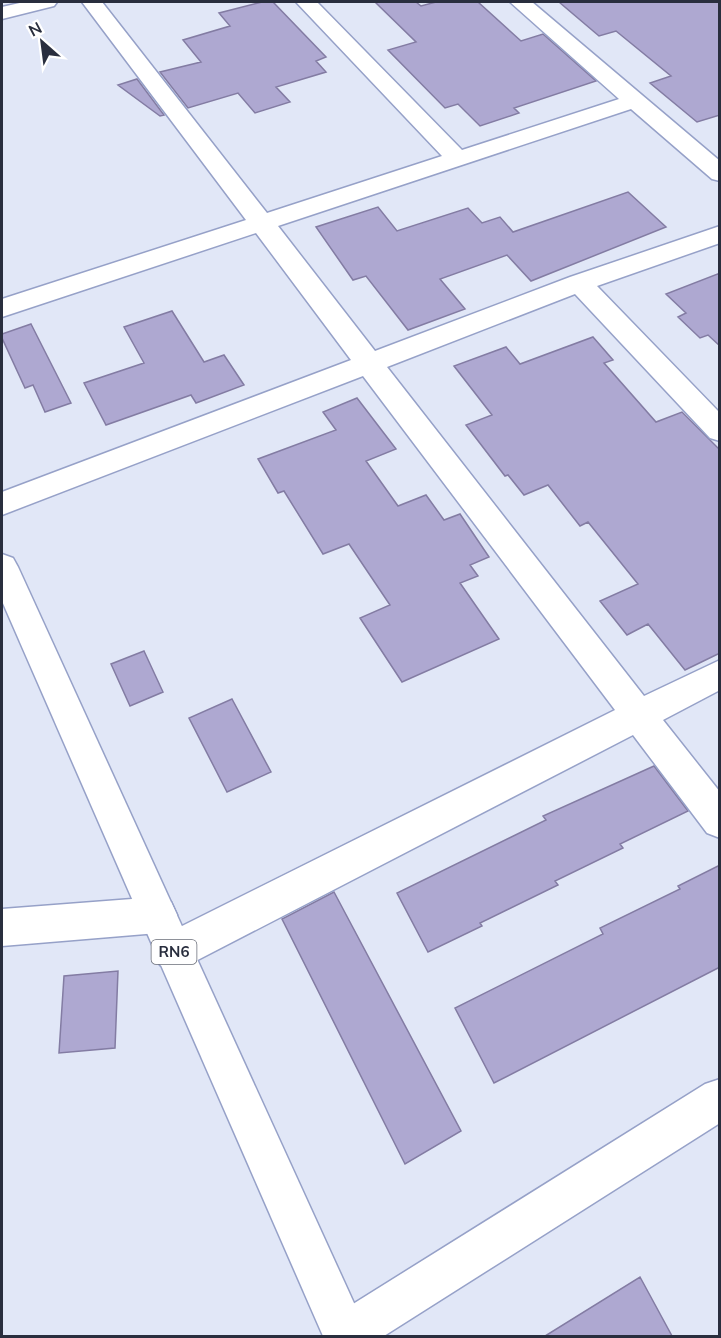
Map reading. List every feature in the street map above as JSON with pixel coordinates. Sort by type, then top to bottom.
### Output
[{"type":"street","points":[[2,13],[47,2]]},
{"type":"street","points":[[92,2],[720,820]]},
{"type":"street","points":[[306,2],[458,159]]},
{"type":"street","points":[[519,2],[720,174]]},
{"type":"street","points":[[2,308],[635,101]]},
{"type":"street","points":[[2,504],[579,283],[720,234]]},
{"type":"street","points":[[579,283],[720,431]]},
{"type":"street","name":"RN6","points":[[6,587],[158,915],[346,1336]]},
{"type":"street","points":[[174,951],[720,674]]},
{"type":"street","points":[[2,928],[158,915]]},
{"type":"street","points":[[346,1336],[720,1099]]},
{"type":"building","points":[[262,2],[273,2],[326,57],[316,61],[326,72],[276,87],[290,102],[255,113],[238,93],[188,108],[160,72],[201,62],[183,40],[230,26],[219,13]]},
{"type":"building","points":[[375,2],[416,2],[421,6],[436,2],[478,2],[521,41],[543,34],[596,81],[514,108],[519,113],[480,126],[458,104],[445,108],[388,50],[416,42]]},
{"type":"building","points":[[559,2],[720,2],[720,115],[697,122],[650,83],[671,76],[616,31],[599,36]]},
{"type":"building","points":[[137,79],[164,115],[160,116],[118,85]]},
{"type":"building","points":[[628,192],[666,227],[531,281],[507,255],[440,279],[465,309],[408,330],[366,276],[353,280],[316,227],[378,207],[397,231],[468,208],[482,223],[500,217],[513,232]]},
{"type":"building","points":[[720,273],[720,346],[708,335],[700,338],[678,317],[686,313],[666,294]]},
{"type":"building","points":[[172,311],[204,362],[224,355],[244,385],[196,403],[191,395],[106,425],[84,383],[144,363],[124,327]]},
{"type":"building","points":[[31,324],[71,403],[45,412],[33,385],[25,388],[2,338],[2,334]]},
{"type":"building","points":[[593,337],[613,360],[604,363],[656,422],[682,412],[720,450],[720,653],[685,670],[648,624],[627,635],[600,601],[638,584],[588,522],[580,526],[548,485],[524,495],[508,475],[505,476],[466,425],[492,415],[454,366],[506,347],[520,364]]},
{"type":"building","points":[[357,398],[396,449],[366,461],[398,506],[426,495],[444,520],[460,514],[489,557],[470,565],[478,576],[460,583],[499,639],[402,682],[360,618],[390,605],[349,544],[323,554],[284,491],[278,493],[258,459],[336,430],[323,412]]},
{"type":"building","points":[[144,651],[163,692],[130,706],[111,664]]},
{"type":"building","points":[[232,699],[271,772],[227,792],[189,718]]},
{"type":"building","points":[[654,766],[688,811],[620,844],[623,848],[555,881],[558,885],[480,923],[482,926],[428,952],[397,893],[546,820],[543,816]]},
{"type":"building","points":[[720,865],[720,967],[494,1083],[455,1008],[603,934],[600,928],[680,889],[678,886]]},
{"type":"building","points":[[334,892],[461,1131],[405,1164],[282,919]]},
{"type":"building","points":[[118,971],[115,1048],[59,1053],[64,976]]},
{"type":"building","points":[[640,1277],[672,1336],[545,1336]]}]
